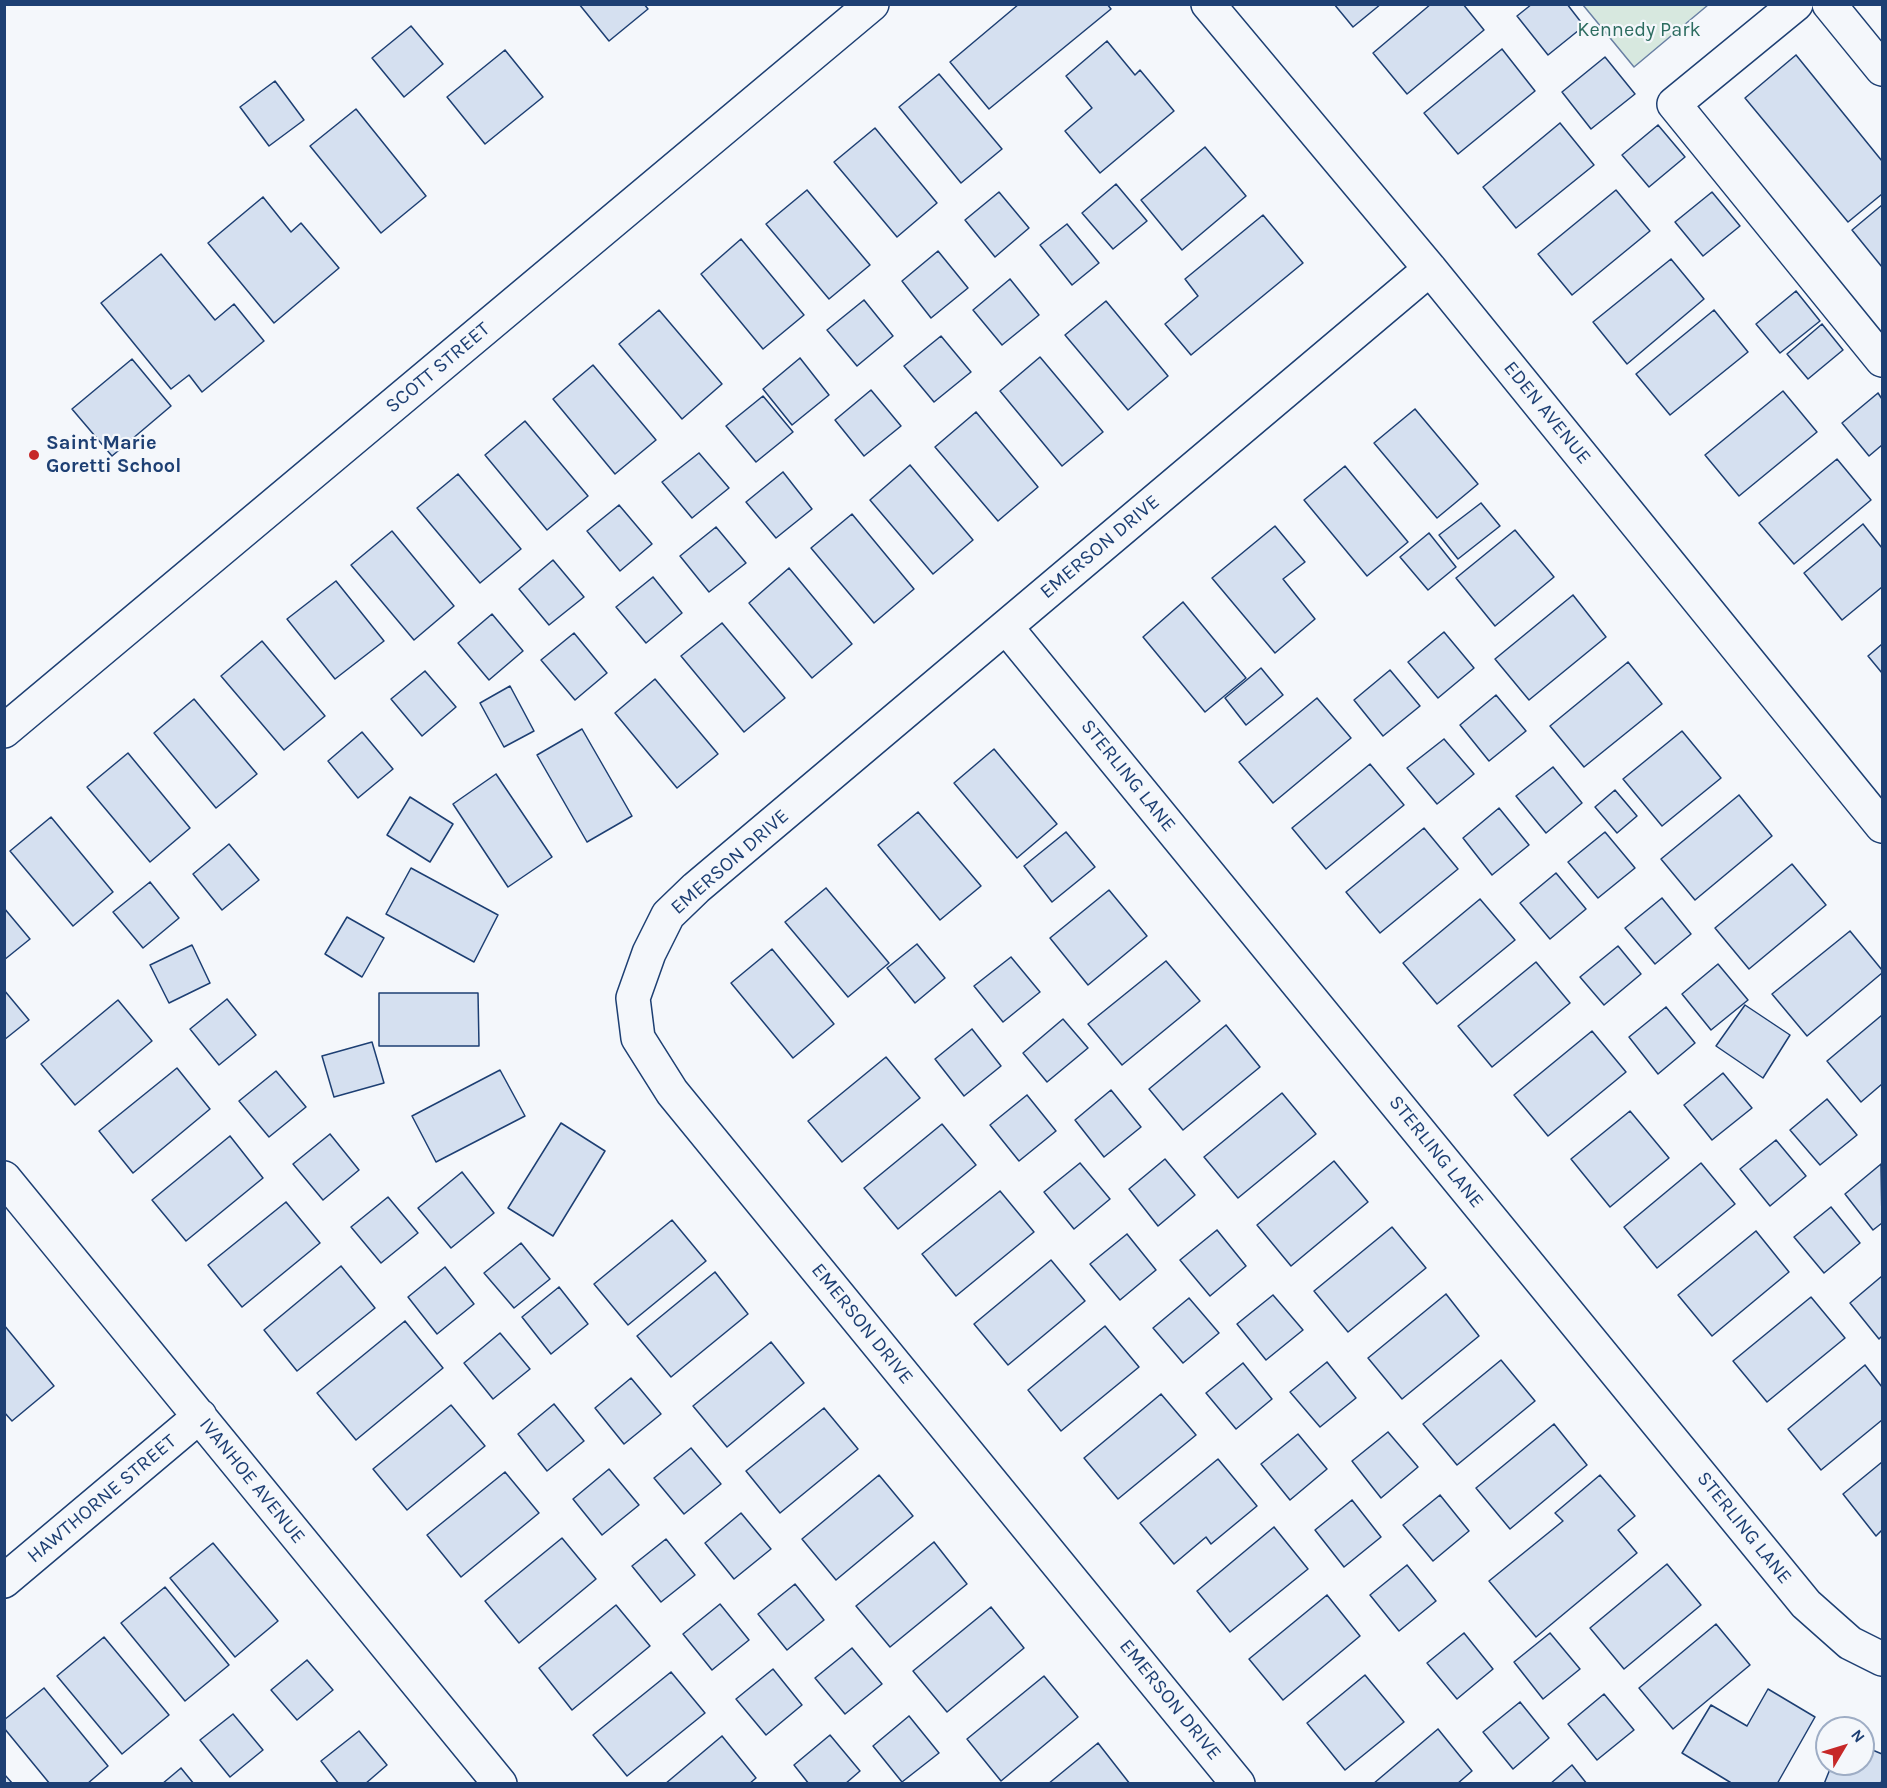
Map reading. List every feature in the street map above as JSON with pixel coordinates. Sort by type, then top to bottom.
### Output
[{"type":"street","name":"SCOTT STREET","points":[[4,731],[872,4]]},
{"type":"street","name":"EDEN AVENUE","points":[[1208,4],[1430,269],[1882,825]]},
{"type":"street","points":[[1796,4],[1674,104],[1882,360]]},
{"type":"street","points":[[1829,4],[1882,69]]},
{"type":"street","name":"EMERSON DRIVE","points":[[1238,1784],[672,1092],[638,1038],[633,998],[649,953],[668,915],[696,888],[1430,269]]},
{"type":"street","name":"STERLING LANE","points":[[1006,627],[1806,1604],[1850,1643],[1882,1659]]},
{"type":"street","name":"IVANHOE AVENUE","points":[[4,1178],[500,1784]]},
{"type":"street","name":"HAWTHORNE STREET","points":[[4,1581],[200,1416]]},
{"type":"green space","name":"Kennedy Park","points":[[1583,5],[1708,5],[1634,67]]},
{"type":"building","points":[[579,4],[644,4],[648,9],[609,41]]},
{"type":"building","points":[[1019,4],[1107,4],[1111,9],[989,109],[950,62]]},
{"type":"building","points":[[1334,4],[1381,4],[1353,27]]},
{"type":"building","points":[[1431,4],[1463,4],[1484,30],[1407,94],[1373,53]]},
{"type":"building","points":[[1532,4],[1567,4],[1584,26],[1548,55],[1517,16]]},
{"type":"building","points":[[411,26],[443,64],[404,97],[372,58]]},
{"type":"building","points":[[1107,41],[1135,75],[1140,70],[1174,111],[1100,173],[1065,131],[1092,108],[1066,76]]},
{"type":"building","points":[[1502,49],[1535,91],[1458,154],[1424,113]]},
{"type":"building","points":[[505,50],[543,97],[485,144],[447,97]]},
{"type":"building","points":[[1796,55],[1882,161],[1882,194],[1848,222],[1745,98]]},
{"type":"building","points":[[1605,57],[1635,94],[1591,129],[1562,92]]},
{"type":"building","points":[[939,74],[1002,149],[961,183],[899,107]]},
{"type":"building","points":[[275,81],[304,120],[269,146],[240,107]]},
{"type":"building","points":[[356,109],[426,196],[381,233],[310,146]]},
{"type":"building","points":[[1560,123],[1594,165],[1516,228],[1483,187]]},
{"type":"building","points":[[1658,125],[1685,157],[1649,187],[1622,155]]},
{"type":"building","points":[[875,128],[937,203],[897,237],[834,162]]},
{"type":"building","points":[[1205,147],[1246,196],[1182,250],[1141,200]]},
{"type":"building","points":[[1116,184],[1147,221],[1113,249],[1082,213]]},
{"type":"building","points":[[807,190],[870,265],[829,299],[766,224]]},
{"type":"building","points":[[1616,190],[1650,231],[1572,295],[1538,254]]},
{"type":"building","points":[[999,192],[1029,228],[995,257],[965,220]]},
{"type":"building","points":[[1712,192],[1740,226],[1703,256],[1675,222]]},
{"type":"building","points":[[263,197],[291,232],[301,223],[339,268],[274,323],[208,243]]},
{"type":"building","points":[[1882,205],[1882,267],[1852,230]]},
{"type":"building","points":[[1263,215],[1303,263],[1191,355],[1165,324],[1198,296],[1185,279]]},
{"type":"building","points":[[1067,224],[1099,263],[1072,285],[1040,245]]},
{"type":"building","points":[[741,239],[804,315],[763,349],[701,274]]},
{"type":"building","points":[[938,251],[968,288],[931,318],[902,281]]},
{"type":"building","points":[[161,254],[215,320],[234,304],[264,341],[202,392],[189,375],[171,389],[101,303]]},
{"type":"building","points":[[1671,259],[1704,299],[1627,364],[1593,322]]},
{"type":"building","points":[[1010,279],[1039,315],[1002,345],[973,310]]},
{"type":"building","points":[[1796,291],[1820,321],[1780,353],[1756,324]]},
{"type":"building","points":[[864,300],[893,336],[857,366],[827,330]]},
{"type":"building","points":[[1106,301],[1168,376],[1128,410],[1065,335]]},
{"type":"building","points":[[659,310],[722,384],[682,419],[619,344]]},
{"type":"building","points":[[1714,310],[1748,352],[1670,415],[1636,374]]},
{"type":"building","points":[[1822,324],[1843,350],[1808,379],[1787,354]]},
{"type":"building","points":[[941,336],[971,372],[934,402],[904,366]]},
{"type":"building","points":[[1040,357],[1103,432],[1062,466],[1000,391]]},
{"type":"building","points":[[800,358],[829,395],[792,425],[763,389]]},
{"type":"building","points":[[132,359],[171,406],[112,456],[72,409]]},
{"type":"building","points":[[593,365],[656,440],[615,474],[553,399]]},
{"type":"building","points":[[871,390],[901,426],[864,456],[835,420]]},
{"type":"building","points":[[1783,391],[1817,432],[1739,496],[1705,455]]},
{"type":"building","points":[[1878,393],[1882,399],[1882,445],[1869,456],[1842,423]]},
{"type":"building","points":[[763,396],[793,432],[756,462],[726,426]]},
{"type":"building","points":[[1415,409],[1478,484],[1437,518],[1374,443]]},
{"type":"building","points":[[976,412],[1038,487],[998,521],[935,447]]},
{"type":"building","points":[[525,421],[588,496],[547,530],[485,455]]},
{"type":"building","points":[[699,453],[729,488],[692,518],[662,482]]},
{"type":"building","points":[[1837,459],[1871,500],[1794,564],[1759,523]]},
{"type":"building","points":[[910,465],[973,540],[933,574],[870,500]]},
{"type":"building","points":[[1345,466],[1408,542],[1367,576],[1304,500]]},
{"type":"building","points":[[783,472],[812,509],[776,538],[746,502]]},
{"type":"building","points":[[458,474],[521,549],[480,583],[417,508]]},
{"type":"building","points":[[1481,503],[1500,526],[1458,559],[1439,535]]},
{"type":"building","points":[[619,505],[652,544],[620,571],[587,531]]},
{"type":"building","points":[[852,514],[914,589],[874,623],[811,548]]},
{"type":"building","points":[[1863,524],[1882,548],[1882,587],[1842,620],[1804,573]]},
{"type":"building","points":[[1275,526],[1305,562],[1283,579],[1315,619],[1275,653],[1212,578]]},
{"type":"building","points":[[716,527],[746,563],[709,592],[680,556]]},
{"type":"building","points":[[1515,530],[1554,577],[1495,626],[1456,578]]},
{"type":"building","points":[[392,531],[454,606],[414,640],[351,565]]},
{"type":"building","points":[[1429,533],[1456,567],[1428,590],[1400,557]]},
{"type":"building","points":[[553,560],[584,597],[549,625],[519,589]]},
{"type":"building","points":[[789,568],[852,644],[812,678],[749,603]]},
{"type":"building","points":[[653,577],[682,613],[646,643],[616,607]]},
{"type":"building","points":[[336,581],[384,641],[335,679],[287,619]]},
{"type":"building","points":[[1573,595],[1606,637],[1529,700],[1495,659]]},
{"type":"building","points":[[1183,602],[1246,678],[1205,712],[1143,637]]},
{"type":"building","points":[[492,614],[523,651],[489,680],[458,643]]},
{"type":"building","points":[[722,623],[785,698],[744,732],[681,656]]},
{"type":"building","points":[[1444,632],[1474,668],[1438,698],[1408,662]]},
{"type":"building","points":[[574,633],[607,673],[575,700],[541,660]]},
{"type":"building","points":[[262,641],[325,716],[284,750],[221,676]]},
{"type":"building","points":[[1882,644],[1882,673],[1868,656]]},
{"type":"building","points":[[1628,662],[1662,704],[1584,767],[1550,726]]},
{"type":"building","points":[[1261,668],[1283,695],[1246,725],[1225,698]]},
{"type":"building","points":[[1390,670],[1420,706],[1383,736],[1354,700]]},
{"type":"building","points":[[425,671],[456,707],[422,736],[391,699]]},
{"type":"building","points":[[655,679],[718,754],[677,788],[615,713]]},
{"type":"building","points":[[510,686],[534,731],[504,747],[480,703]]},
{"type":"building","points":[[1496,695],[1526,731],[1489,761],[1460,725]]},
{"type":"building","points":[[1317,698],[1351,738],[1273,803],[1239,762]]},
{"type":"building","points":[[194,699],[257,774],[216,808],[154,733]]},
{"type":"building","points":[[582,729],[632,816],[587,842],[537,755]]},
{"type":"building","points":[[1682,731],[1721,778],[1662,826],[1623,779]]},
{"type":"building","points":[[362,732],[393,769],[358,798],[328,761]]},
{"type":"building","points":[[1444,739],[1474,774],[1437,804],[1407,768]]},
{"type":"building","points":[[994,749],[1057,824],[1017,858],[954,783]]},
{"type":"building","points":[[128,753],[190,828],[150,862],[87,787]]},
{"type":"building","points":[[1370,764],[1404,805],[1326,869],[1292,828]]},
{"type":"building","points":[[1553,767],[1582,803],[1546,833],[1516,796]]},
{"type":"building","points":[[496,774],[552,857],[508,887],[453,804]]},
{"type":"building","points":[[1615,790],[1637,816],[1617,833],[1595,807]]},
{"type":"building","points":[[1739,795],[1772,836],[1695,900],[1661,859]]},
{"type":"building","points":[[410,797],[453,824],[430,862],[387,835]]},
{"type":"building","points":[[1499,808],[1529,845],[1492,875],[1463,838]]},
{"type":"building","points":[[918,812],[981,886],[940,920],[878,845]]},
{"type":"building","points":[[51,817],[113,892],[73,926],[10,851]]},
{"type":"building","points":[[1424,828],[1458,869],[1380,933],[1346,892]]},
{"type":"building","points":[[1066,832],[1095,867],[1052,902],[1024,866]]},
{"type":"building","points":[[1605,832],[1635,868],[1598,898],[1568,862]]},
{"type":"building","points":[[229,844],[259,880],[222,910],[193,874]]},
{"type":"building","points":[[1792,864],[1826,905],[1749,969],[1715,928]]},
{"type":"building","points":[[411,868],[498,915],[474,962],[386,914]]},
{"type":"building","points":[[1556,873],[1586,909],[1550,939],[1520,903]]},
{"type":"building","points":[[150,882],[179,918],[143,948],[113,912]]},
{"type":"building","points":[[826,888],[889,963],[848,997],[785,922]]},
{"type":"building","points":[[1109,890],[1147,936],[1088,985],[1050,938]]},
{"type":"building","points":[[1662,898],[1691,934],[1655,964],[1625,928]]},
{"type":"building","points":[[1480,899],[1515,940],[1437,1004],[1403,963]]},
{"type":"building","points":[[4,908],[30,939],[4,960]]},
{"type":"building","points":[[347,917],[384,938],[362,977],[325,954]]},
{"type":"building","points":[[1850,931],[1882,970],[1882,973],[1807,1036],[1772,994]]},
{"type":"building","points":[[917,944],[945,978],[915,1003],[887,968]]},
{"type":"building","points":[[192,945],[210,983],[169,1003],[150,965]]},
{"type":"building","points":[[1618,946],[1641,974],[1604,1005],[1580,977]]},
{"type":"building","points":[[772,949],[834,1024],[793,1058],[731,983]]},
{"type":"building","points":[[1011,957],[1040,992],[1003,1022],[974,986]]},
{"type":"building","points":[[1166,961],[1200,1001],[1122,1065],[1088,1024]]},
{"type":"building","points":[[1536,962],[1570,1003],[1492,1067],[1458,1026]]},
{"type":"building","points":[[1718,964],[1748,1000],[1711,1030],[1682,994]]},
{"type":"building","points":[[4,990],[29,1020],[4,1040]]},
{"type":"building","points":[[379,993],[478,993],[479,1046],[379,1046]]},
{"type":"building","points":[[227,999],[256,1035],[219,1065],[190,1029]]},
{"type":"building","points":[[118,1000],[152,1041],[75,1105],[41,1064]]},
{"type":"building","points":[[1745,1005],[1790,1035],[1763,1078],[1716,1046]]},
{"type":"building","points":[[1666,1007],[1695,1043],[1658,1074],[1629,1037]]},
{"type":"building","points":[[1882,1015],[1882,1084],[1861,1102],[1827,1061]]},
{"type":"building","points":[[1063,1019],[1088,1048],[1047,1082],[1023,1053]]},
{"type":"building","points":[[1226,1025],[1260,1067],[1183,1130],[1149,1089]]},
{"type":"building","points":[[972,1029],[1001,1066],[964,1096],[935,1059]]},
{"type":"building","points":[[1592,1031],[1626,1072],[1548,1136],[1514,1095]]},
{"type":"building","points":[[372,1042],[384,1083],[334,1097],[322,1056]]},
{"type":"building","points":[[886,1057],[920,1098],[842,1162],[808,1121]]},
{"type":"building","points":[[177,1068],[210,1109],[133,1173],[99,1131]]},
{"type":"building","points":[[500,1070],[525,1116],[436,1162],[412,1116]]},
{"type":"building","points":[[276,1071],[306,1107],[269,1137],[239,1101]]},
{"type":"building","points":[[1723,1073],[1752,1108],[1712,1140],[1684,1105]]},
{"type":"building","points":[[1111,1090],[1141,1127],[1104,1157],[1075,1120]]},
{"type":"building","points":[[1282,1093],[1316,1134],[1238,1198],[1204,1157]]},
{"type":"building","points":[[1027,1095],[1056,1131],[1019,1161],[990,1125]]},
{"type":"building","points":[[1827,1099],[1857,1135],[1820,1165],[1790,1130]]},
{"type":"building","points":[[1630,1111],[1669,1158],[1610,1207],[1571,1159]]},
{"type":"building","points":[[561,1123],[605,1151],[553,1236],[508,1208]]},
{"type":"building","points":[[942,1124],[976,1165],[898,1229],[864,1188]]},
{"type":"building","points":[[330,1134],[359,1170],[323,1200],[293,1164]]},
{"type":"building","points":[[230,1136],[263,1178],[186,1241],[152,1200]]},
{"type":"building","points":[[1776,1140],[1806,1176],[1770,1206],[1740,1169]]},
{"type":"building","points":[[1165,1159],[1195,1195],[1158,1226],[1129,1189]]},
{"type":"building","points":[[1334,1161],[1368,1202],[1291,1266],[1257,1225]]},
{"type":"building","points":[[1080,1163],[1110,1199],[1074,1229],[1044,1192]]},
{"type":"building","points":[[1701,1163],[1735,1204],[1657,1268],[1624,1227]]},
{"type":"building","points":[[1881,1164],[1882,1223],[1873,1230],[1845,1194]]},
{"type":"building","points":[[462,1172],[494,1213],[451,1248],[418,1208]]},
{"type":"building","points":[[1000,1191],[1034,1232],[956,1296],[922,1254]]},
{"type":"building","points":[[388,1197],[418,1233],[381,1263],[351,1227]]},
{"type":"building","points":[[286,1202],[320,1243],[242,1307],[208,1265]]},
{"type":"building","points":[[1831,1207],[1860,1243],[1824,1273],[1794,1237]]},
{"type":"building","points":[[672,1220],[706,1261],[628,1325],[594,1284]]},
{"type":"building","points":[[1392,1227],[1426,1268],[1348,1332],[1314,1291]]},
{"type":"building","points":[[1217,1230],[1246,1266],[1210,1296],[1180,1260]]},
{"type":"building","points":[[1756,1231],[1789,1272],[1712,1336],[1678,1295]]},
{"type":"building","points":[[1127,1234],[1156,1270],[1120,1300],[1090,1264]]},
{"type":"building","points":[[521,1243],[550,1279],[514,1308],[484,1273]]},
{"type":"building","points":[[1051,1260],[1085,1301],[1008,1365],[974,1324]]},
{"type":"building","points":[[341,1266],[375,1308],[297,1371],[264,1330]]},
{"type":"building","points":[[445,1267],[474,1304],[437,1334],[408,1297]]},
{"type":"building","points":[[715,1272],[748,1314],[671,1377],[637,1336]]},
{"type":"building","points":[[1882,1276],[1882,1336],[1879,1339],[1850,1303]]},
{"type":"building","points":[[559,1287],[588,1324],[551,1354],[522,1317]]},
{"type":"building","points":[[1446,1294],[1479,1336],[1402,1399],[1368,1358]]},
{"type":"building","points":[[1273,1295],[1303,1330],[1266,1360],[1237,1324]]},
{"type":"building","points":[[1811,1297],[1845,1338],[1767,1402],[1733,1361]]},
{"type":"building","points":[[1189,1298],[1219,1333],[1183,1363],[1153,1328]]},
{"type":"building","points":[[405,1321],[443,1368],[356,1440],[317,1393]]},
{"type":"building","points":[[4,1325],[54,1386],[12,1421],[4,1412]]},
{"type":"building","points":[[1105,1326],[1139,1367],[1061,1431],[1028,1390]]},
{"type":"building","points":[[500,1333],[530,1369],[493,1399],[464,1363]]},
{"type":"building","points":[[771,1342],[804,1383],[727,1447],[693,1406]]},
{"type":"building","points":[[1501,1360],[1535,1401],[1457,1465],[1423,1424]]},
{"type":"building","points":[[1327,1362],[1356,1398],[1320,1427],[1290,1392]]},
{"type":"building","points":[[1243,1363],[1272,1399],[1236,1429],[1206,1393]]},
{"type":"building","points":[[1865,1365],[1882,1387],[1882,1420],[1821,1470],[1788,1429]]},
{"type":"building","points":[[631,1378],[661,1414],[624,1444],[595,1408]]},
{"type":"building","points":[[1161,1394],[1196,1435],[1118,1499],[1084,1458]]},
{"type":"building","points":[[554,1404],[584,1441],[547,1471],[518,1434]]},
{"type":"building","points":[[451,1405],[485,1446],[407,1510],[373,1469]]},
{"type":"building","points":[[824,1408],[858,1449],[780,1513],[746,1471]]},
{"type":"building","points":[[1554,1424],[1587,1465],[1510,1529],[1476,1488]]},
{"type":"building","points":[[1388,1432],[1418,1467],[1381,1498],[1352,1461]]},
{"type":"building","points":[[1298,1434],[1327,1469],[1290,1500],[1261,1464]]},
{"type":"building","points":[[691,1448],[721,1484],[684,1514],[654,1478]]},
{"type":"building","points":[[1218,1459],[1257,1506],[1211,1544],[1206,1537],[1174,1564],[1140,1523]]},
{"type":"building","points":[[1882,1462],[1882,1530],[1876,1536],[1843,1494]]},
{"type":"building","points":[[609,1469],[639,1505],[602,1535],[573,1499]]},
{"type":"building","points":[[505,1472],[539,1513],[461,1577],[427,1535]]},
{"type":"building","points":[[879,1475],[913,1516],[836,1580],[802,1539]]},
{"type":"building","points":[[1600,1475],[1635,1516],[1618,1530],[1637,1553],[1536,1637],[1489,1581],[1563,1521],[1555,1513]]},
{"type":"building","points":[[1440,1495],[1469,1531],[1433,1561],[1403,1525]]},
{"type":"building","points":[[1352,1500],[1381,1537],[1344,1567],[1315,1530]]},
{"type":"building","points":[[741,1513],[771,1549],[734,1579],[705,1543]]},
{"type":"building","points":[[1274,1527],[1308,1569],[1230,1632],[1197,1591]]},
{"type":"building","points":[[562,1538],[596,1579],[519,1643],[485,1601]]},
{"type":"building","points":[[666,1539],[695,1575],[661,1602],[632,1566]]},
{"type":"building","points":[[934,1542],[967,1584],[890,1647],[856,1606]]},
{"type":"building","points":[[213,1543],[278,1621],[235,1657],[170,1578]]},
{"type":"building","points":[[1667,1564],[1701,1605],[1624,1669],[1590,1628]]},
{"type":"building","points":[[1407,1565],[1436,1601],[1399,1631],[1370,1595]]},
{"type":"building","points":[[795,1584],[824,1620],[787,1650],[758,1614]]},
{"type":"building","points":[[165,1587],[229,1665],[185,1701],[121,1623]]},
{"type":"building","points":[[1327,1595],[1360,1636],[1283,1700],[1249,1659]]},
{"type":"building","points":[[720,1604],[749,1640],[712,1670],[683,1634]]},
{"type":"building","points":[[616,1605],[650,1646],[572,1710],[539,1668]]},
{"type":"building","points":[[991,1607],[1024,1648],[947,1712],[913,1671]]},
{"type":"building","points":[[1716,1624],[1750,1665],[1673,1729],[1639,1688]]},
{"type":"building","points":[[1464,1633],[1493,1669],[1457,1699],[1427,1663]]},
{"type":"building","points":[[1550,1633],[1580,1669],[1543,1699],[1514,1662]]},
{"type":"building","points":[[104,1637],[169,1715],[122,1754],[57,1676]]},
{"type":"building","points":[[852,1648],[882,1684],[845,1714],[815,1678]]},
{"type":"building","points":[[307,1660],[333,1690],[297,1720],[271,1690]]},
{"type":"building","points":[[773,1669],[802,1705],[766,1735],[736,1699]]},
{"type":"building","points":[[671,1672],[705,1713],[627,1776],[593,1735]]},
{"type":"building","points":[[1365,1675],[1404,1722],[1345,1770],[1307,1723]]},
{"type":"building","points":[[1044,1676],[1078,1717],[1001,1781],[967,1739]]},
{"type":"building","points":[[44,1688],[108,1766],[87,1784],[50,1784],[4,1728],[4,1720]]},
{"type":"building","points":[[1768,1689],[1815,1717],[1777,1784],[1733,1784],[1682,1753],[1711,1705],[1747,1726]]},
{"type":"building","points":[[1604,1694],[1634,1730],[1597,1760],[1568,1724]]},
{"type":"building","points":[[1520,1702],[1549,1738],[1513,1769],[1483,1732]]},
{"type":"building","points":[[233,1714],[263,1750],[230,1777],[200,1740]]},
{"type":"building","points":[[909,1716],[939,1753],[902,1782],[873,1746]]},
{"type":"building","points":[[1438,1729],[1472,1771],[1457,1784],[1373,1784]]},
{"type":"building","points":[[359,1731],[387,1765],[365,1784],[339,1784],[321,1761]]},
{"type":"building","points":[[830,1735],[860,1771],[845,1784],[809,1784],[794,1765]]},
{"type":"building","points":[[722,1736],[756,1778],[749,1784],[665,1784]]},
{"type":"building","points":[[1098,1743],[1130,1784],[1048,1784]]},
{"type":"building","points":[[1875,1751],[1882,1754],[1881,1784],[1824,1784],[1827,1776],[1875,1776]]},
{"type":"building","points":[[1572,1765],[1587,1784],[1550,1784]]},
{"type":"building","points":[[181,1768],[194,1784],[162,1784]]},
{"type":"building","points":[[4,1774],[13,1784],[4,1784]]},
{"type":"place","name":"Saint Marie Goretti School","points":[[34,455]]}]
